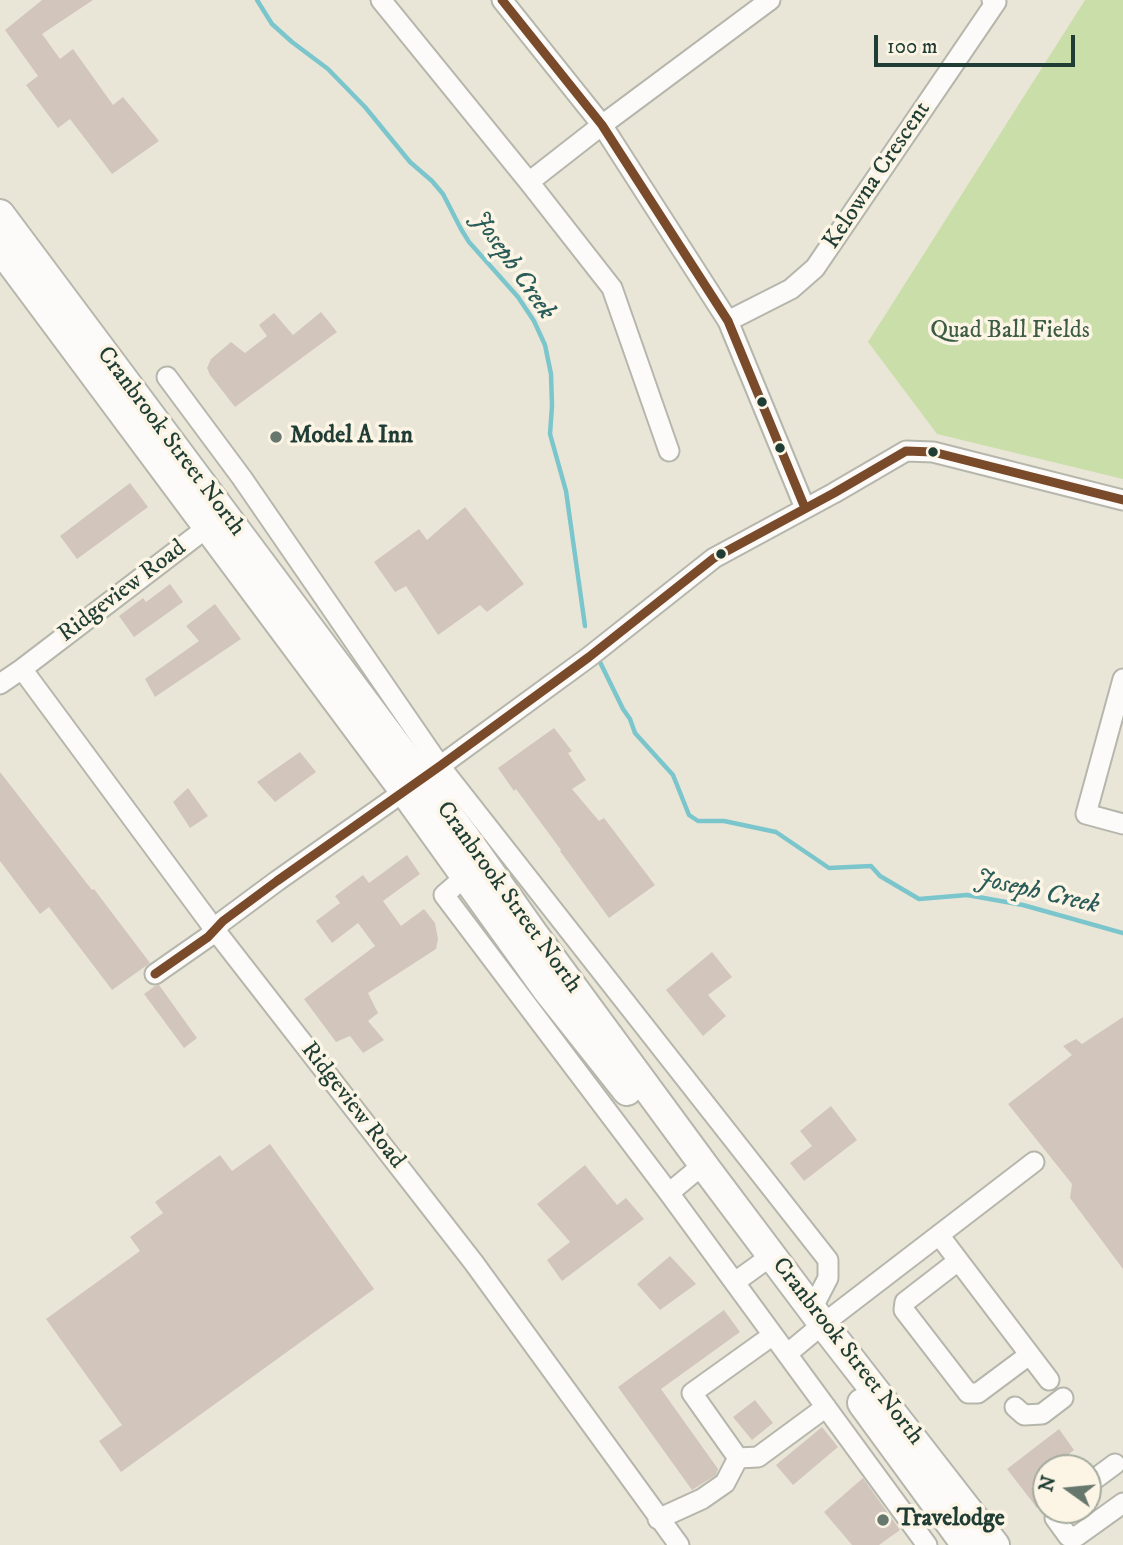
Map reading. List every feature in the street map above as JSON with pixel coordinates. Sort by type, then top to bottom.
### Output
[{"type":"highway","name":"Cranbrook Street North","points":[[0,214],[216,521]]},
{"type":"highway","name":"Cranbrook Street North","points":[[0,248],[466,838],[816,1322],[966,1545]]},
{"type":"highway","name":"Cranbrook Street North","points":[[422,779],[466,876],[547,990],[598,1077],[693,1173],[760,1264],[816,1322],[995,1545]]},
{"type":"street","points":[[381,0],[612,288],[669,451]]},
{"type":"street","points":[[502,0],[603,125],[728,321],[805,508]]},
{"type":"street","points":[[529,182],[770,0]]},
{"type":"street","name":"Kelowna Crescent","points":[[728,321],[791,289],[815,268],[996,2],[992,0]]},
{"type":"street","points":[[167,377],[242,478],[422,779],[828,1260],[828,1278],[816,1322]]},
{"type":"street","points":[[155,974],[208,937],[223,921],[276,881],[589,657],[714,558],[906,451],[933,452],[1123,500]]},
{"type":"street","name":"Ridgeview Road","points":[[0,684],[216,521]]},
{"type":"street","name":"Ridgeview Road","points":[[22,669],[215,930],[469,1257],[678,1545]]},
{"type":"street","points":[[1123,679],[1086,814],[1123,824]]},
{"type":"street","points":[[598,1077],[669,1193],[927,1545]]},
{"type":"street","points":[[787,1354],[816,1322],[939,1235],[1034,1162]]},
{"type":"street","points":[[669,1193],[693,1173]]},
{"type":"street","points":[[939,1235],[1049,1380]]},
{"type":"street","points":[[958,1261],[905,1302],[904,1310],[968,1393],[978,1393],[1029,1356]]},
{"type":"street","points":[[735,1282],[760,1264]]},
{"type":"street","points":[[738,1458],[692,1393],[773,1335]]},
{"type":"street","points":[[1016,1407],[1024,1415],[1042,1414],[1063,1398]]},
{"type":"street","points":[[738,1458],[758,1457],[826,1407]]},
{"type":"street","points":[[658,1519],[702,1499],[724,1483],[738,1458]]},
{"type":"street","points":[[1102,1474],[1115,1464]]},
{"type":"street","points":[[1102,1518],[1123,1503]]},
{"type":"street","points":[[1059,1524],[1068,1536],[1077,1536],[1094,1524]]},
{"type":"green space","name":"Quad Ball Fields","points":[[1085,0],[1123,0],[1123,479],[937,434],[868,342]]},
{"type":"building","points":[[42,0],[93,0],[42,34],[60,59],[73,49],[113,105],[123,97],[159,141],[112,174],[70,119],[58,128],[26,85],[38,76],[5,30]]},
{"type":"building","points":[[321,312],[337,332],[235,407],[210,375],[207,368],[211,359],[231,342],[245,353],[267,336],[259,325],[274,313],[293,335]]},
{"type":"building","points":[[130,483],[148,507],[77,559],[60,536]]},
{"type":"building","points":[[465,507],[524,584],[487,612],[480,605],[438,635],[406,586],[395,592],[374,562],[419,529],[427,540]]},
{"type":"building","points":[[170,584],[183,602],[134,637],[119,616],[143,598],[146,602]]},
{"type":"building","points":[[215,604],[241,639],[155,697],[145,679],[199,641],[186,626]]},
{"type":"building","points":[[554,728],[572,751],[568,753],[586,780],[572,789],[599,821],[604,818],[655,885],[609,918],[498,768]]},
{"type":"building","points":[[300,752],[316,772],[275,802],[257,782]]},
{"type":"building","points":[[0,772],[150,963],[112,990],[49,907],[40,914],[0,861]]},
{"type":"building","points":[[188,788],[208,816],[190,828],[173,802]]},
{"type":"building","points":[[407,855],[420,874],[383,901],[401,926],[424,909],[435,923],[438,939],[436,949],[368,993],[378,1013],[368,1021],[384,1040],[363,1053],[350,1036],[336,1042],[304,999],[375,946],[358,923],[332,943],[316,921],[340,903],[335,896],[363,875],[369,883]]},
{"type":"building","points":[[712,952],[732,977],[708,995],[726,1016],[703,1036],[666,990]]},
{"type":"building","points":[[159,985],[197,1038],[184,1048],[144,994]]},
{"type":"building","points":[[1123,1017],[1123,1269],[1070,1198],[1072,1184],[1008,1104],[1072,1055],[1063,1046],[1076,1039],[1082,1044]]},
{"type":"building","points":[[831,1106],[857,1140],[804,1181],[790,1163],[812,1146],[800,1131]]},
{"type":"building","points":[[270,1144],[374,1289],[121,1472],[99,1441],[122,1425],[46,1319],[140,1251],[130,1237],[163,1213],[155,1202],[220,1155],[232,1171]]},
{"type":"building","points":[[585,1165],[617,1205],[626,1198],[644,1219],[562,1281],[547,1260],[570,1242],[537,1204]]},
{"type":"building","points":[[670,1256],[696,1284],[660,1310],[637,1284]]},
{"type":"building","points":[[724,1310],[740,1332],[661,1389],[718,1469],[716,1475],[692,1490],[618,1387]]},
{"type":"building","points":[[755,1400],[773,1423],[752,1440],[733,1417]]},
{"type":"building","points":[[822,1427],[838,1447],[793,1485],[776,1465]]},
{"type":"building","points":[[1059,1429],[1074,1450],[1069,1454],[1032,1454],[1032,1502],[1007,1469]]},
{"type":"building","points":[[863,1478],[900,1530],[879,1545],[852,1545],[824,1512]]},
{"type":"waterway","name":"Joseph Creek","points":[[257,0],[272,24],[328,69],[365,107],[410,162],[432,181],[443,194],[469,242],[518,297],[534,321],[545,345],[551,374],[550,434],[566,491],[585,626]]},
{"type":"waterway","name":"Joseph Creek","points":[[598,658],[635,733],[673,775],[689,815],[698,821],[724,821],[776,832],[829,868],[871,866],[880,876],[919,899],[967,895],[1023,905],[1123,933]]},
{"type":"transit line","points":[[502,0],[602,125],[728,321],[805,508]]},
{"type":"transit line","points":[[155,974],[208,937],[223,921],[277,881],[589,657],[714,558],[906,451],[933,452],[1123,500]]},
{"type":"place","name":"Model A Inn","points":[[276,437]]},
{"type":"place","name":"Travelodge","points":[[883,1520]]}]
